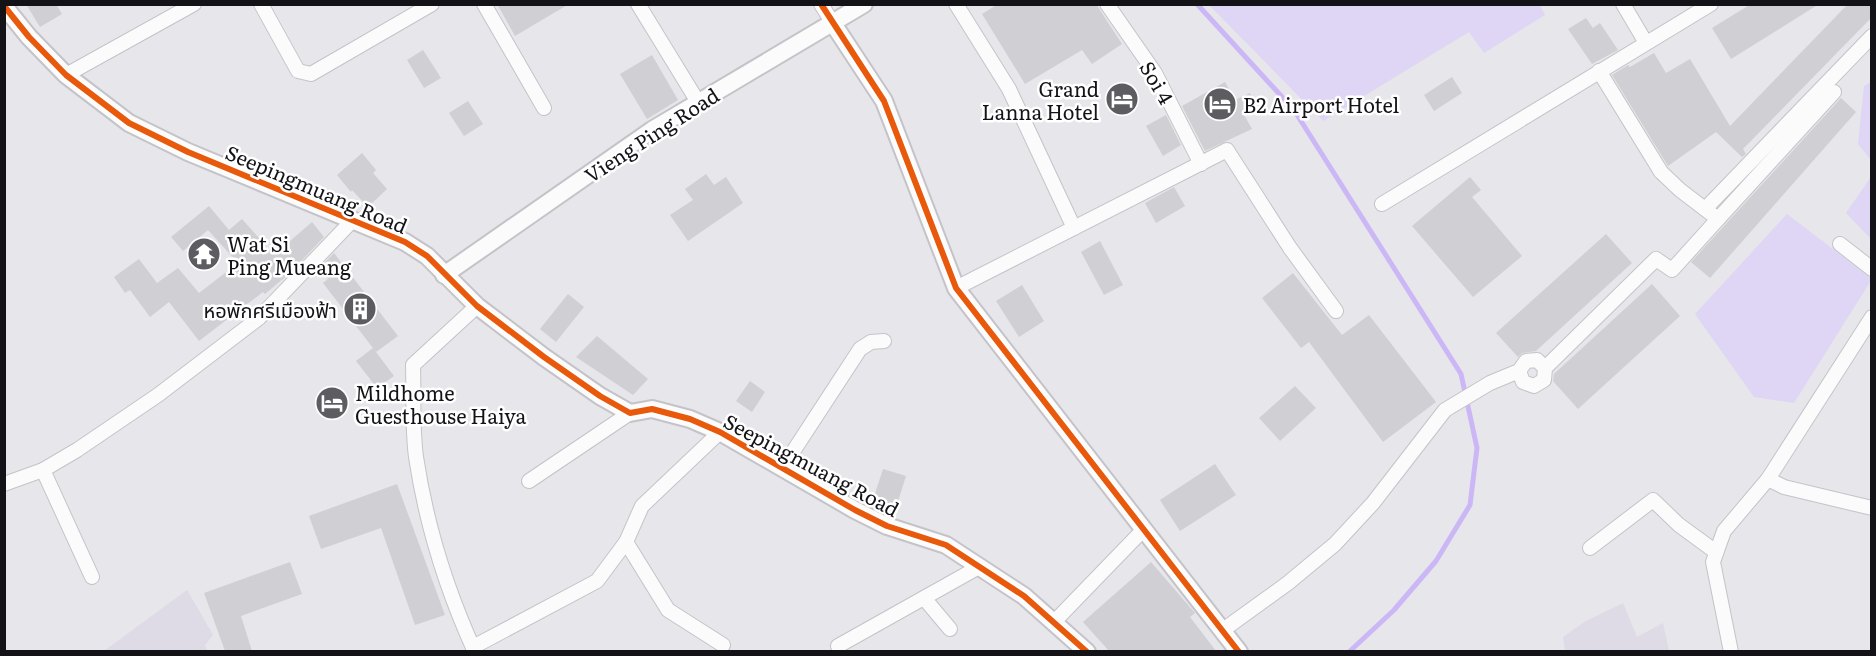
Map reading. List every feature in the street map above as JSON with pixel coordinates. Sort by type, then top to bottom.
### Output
[{"type":"street","points":[[66,75],[167,11],[194,4]]},
{"type":"street","points":[[261,4],[298,71],[311,74],[432,4]]},
{"type":"street","points":[[484,4],[544,108]]},
{"type":"street","points":[[638,4],[698,102]]},
{"type":"street","points":[[821,4],[884,101],[956,288],[1239,651]]},
{"type":"street","name":"Vieng Ping Road","points":[[444,274],[652,130],[864,4]]},
{"type":"street","points":[[956,4],[1009,89],[1074,228]]},
{"type":"street","name":"Soi 4","points":[[1107,4],[1155,73],[1201,164]]},
{"type":"street","points":[[1623,4],[1647,43]]},
{"type":"street","points":[[1382,204],[1711,4]]},
{"type":"street","name":"Seepingmuang Road","points":[[4,6],[29,37],[66,75],[129,123],[188,152],[405,242],[427,256],[477,306],[590,390],[630,413],[652,409],[690,419],[720,432],[866,516],[887,526],[945,545],[1024,596],[1087,651]]},
{"type":"street","points":[[1705,209],[1872,36]]},
{"type":"street","points":[[1599,71],[1661,171],[1680,190],[1718,219]]},
{"type":"street","points":[[1519,371],[1523,382],[1534,387],[1544,380],[1545,368],[1656,259],[1672,270],[1834,92]]},
{"type":"street","points":[[956,288],[1227,150],[1290,248],[1336,311]]},
{"type":"street","points":[[4,484],[43,470],[77,450],[158,395],[259,318],[352,221]]},
{"type":"street","points":[[1840,244],[1872,269]]},
{"type":"street","points":[[477,306],[413,365],[416,455],[425,504],[449,587],[474,649],[597,582],[626,542],[642,506],[720,432]]},
{"type":"street","points":[[1731,651],[1713,562],[1724,531],[1768,479],[1872,317]]},
{"type":"street","points":[[783,467],[860,349],[871,342],[884,341]]},
{"type":"street","points":[[1223,630],[1288,583],[1335,544],[1373,503],[1445,410],[1490,383],[1519,371],[1526,361],[1537,360],[1545,368]]},
{"type":"street","points":[[529,481],[630,413]]},
{"type":"street","points":[[43,470],[92,577]]},
{"type":"street","points":[[1768,479],[1784,487],[1872,508]]},
{"type":"street","points":[[1590,549],[1653,500],[1679,525],[1716,552]]},
{"type":"street","points":[[1054,622],[1144,529]]},
{"type":"street","points":[[626,542],[668,610],[723,645]]},
{"type":"street","points":[[838,646],[979,567]]},
{"type":"street","points":[[924,598],[950,629]]},
{"type":"shaded area","points":[[1209,5],[1540,5],[1545,15],[1484,53],[1469,32],[1323,121]]},
{"type":"shaded area","points":[[1871,82],[1871,160],[1858,144],[1864,86]]},
{"type":"shaded area","points":[[1871,177],[1872,239],[1846,213]]},
{"type":"shaded area","points":[[1787,214],[1872,279],[1794,403],[1754,397],[1695,314]]},
{"type":"shaded area","points":[[187,590],[213,635],[205,645],[207,651],[104,651]]},
{"type":"shaded area","points":[[1623,603],[1637,637],[1663,623],[1669,651],[1565,651],[1563,637],[1586,621]]},
{"type":"building","points":[[26,4],[56,4],[62,14],[40,27]]},
{"type":"building","points":[[497,4],[569,4],[515,36]]},
{"type":"building","points":[[998,4],[1096,4],[1122,44],[1092,64],[1082,50],[1025,84],[982,14]]},
{"type":"building","points":[[1751,4],[1819,4],[1731,59],[1712,28]]},
{"type":"building","points":[[1848,4],[1872,4],[1872,17],[1743,149],[1746,154],[1742,157],[1716,132],[1668,166],[1612,75],[1654,53],[1666,73],[1690,59],[1730,126]]},
{"type":"building","points":[[1586,18],[1593,28],[1600,23],[1618,50],[1592,64],[1568,29]]},
{"type":"building","points":[[423,50],[441,78],[424,88],[407,60]]},
{"type":"building","points":[[652,55],[678,100],[647,119],[620,74]]},
{"type":"building","points":[[1452,77],[1462,93],[1434,111],[1424,95]]},
{"type":"building","points":[[1225,82],[1235,100],[1250,93],[1257,107],[1244,115],[1252,129],[1205,151],[1182,106]]},
{"type":"building","points":[[1841,98],[1856,112],[1710,278],[1691,262]]},
{"type":"building","points":[[468,101],[483,124],[464,136],[449,113]]},
{"type":"building","points":[[1166,115],[1181,145],[1163,156],[1146,126]]},
{"type":"building","points":[[362,153],[376,170],[373,173],[387,189],[368,207],[337,175]]},
{"type":"building","points":[[706,174],[714,185],[726,177],[743,203],[688,241],[670,215],[693,200],[685,189]]},
{"type":"building","points":[[1470,177],[1481,190],[1472,197],[1522,256],[1473,297],[1412,226]]},
{"type":"building","points":[[1174,187],[1185,206],[1156,223],[1145,203]]},
{"type":"building","points":[[209,206],[229,230],[242,219],[274,255],[312,222],[324,237],[290,273],[265,294],[263,292],[199,341],[169,302],[150,317],[130,290],[125,293],[114,277],[139,259],[157,283],[178,268],[199,293],[238,263],[208,230],[183,251],[171,237]]},
{"type":"building","points":[[1606,234],[1632,263],[1536,351],[1522,353],[1518,357],[1496,333]]},
{"type":"building","points":[[1100,241],[1123,285],[1104,295],[1081,252]]},
{"type":"building","name":"หอพักศรีเมืองฟ้า","points":[[334,253],[398,336],[376,352],[323,283],[328,279],[319,268]]},
{"type":"building","points":[[1293,273],[1342,335],[1369,315],[1436,402],[1383,442],[1309,342],[1301,348],[1262,298]]},
{"type":"building","points":[[1652,284],[1680,316],[1578,409],[1553,381],[1554,374]]},
{"type":"building","points":[[1022,285],[1044,321],[1019,337],[996,301]]},
{"type":"building","points":[[568,294],[584,307],[556,342],[540,329]]},
{"type":"building","points":[[597,336],[648,379],[633,395],[576,357]]},
{"type":"building","points":[[373,348],[394,376],[377,388],[356,361]]},
{"type":"building","points":[[750,381],[765,392],[752,412],[736,401]]},
{"type":"building","points":[[1295,386],[1316,408],[1280,441],[1259,418]]},
{"type":"building","points":[[1215,464],[1236,495],[1180,531],[1160,500]]},
{"type":"building","points":[[883,469],[906,476],[894,514],[871,506]]},
{"type":"building","points":[[397,484],[445,615],[415,625],[381,528],[321,549],[309,516]]},
{"type":"building","points":[[290,562],[302,594],[241,616],[252,651],[225,651],[204,593]]},
{"type":"building","points":[[1151,562],[1195,613],[1190,617],[1216,651],[1109,651],[1083,622]]},
{"type":"waterway","points":[[1197,4],[1294,110],[1461,374],[1477,448],[1470,505],[1436,561],[1394,610],[1349,652]]},
{"type":"cycle path","points":[[821,4],[884,101],[956,288],[1239,652]]},
{"type":"cycle path","points":[[4,6],[29,37],[66,75],[129,123],[188,152],[405,242],[427,256],[477,306],[600,396],[630,413],[652,409],[690,419],[720,432],[887,526],[946,545],[1024,596],[1087,652]]},
{"type":"place","name":"Grand Lanna Hotel","points":[[1122,99]]},
{"type":"place","name":"B2 Airport Hotel","points":[[1220,104]]},
{"type":"place","name":"Wat Si Ping Mueang","points":[[204,254]]},
{"type":"place","name":"หอพักศรีเมืองฟ้า","points":[[360,309]]},
{"type":"place","name":"Mildhome Guesthouse Haiya","points":[[332,403]]}]
